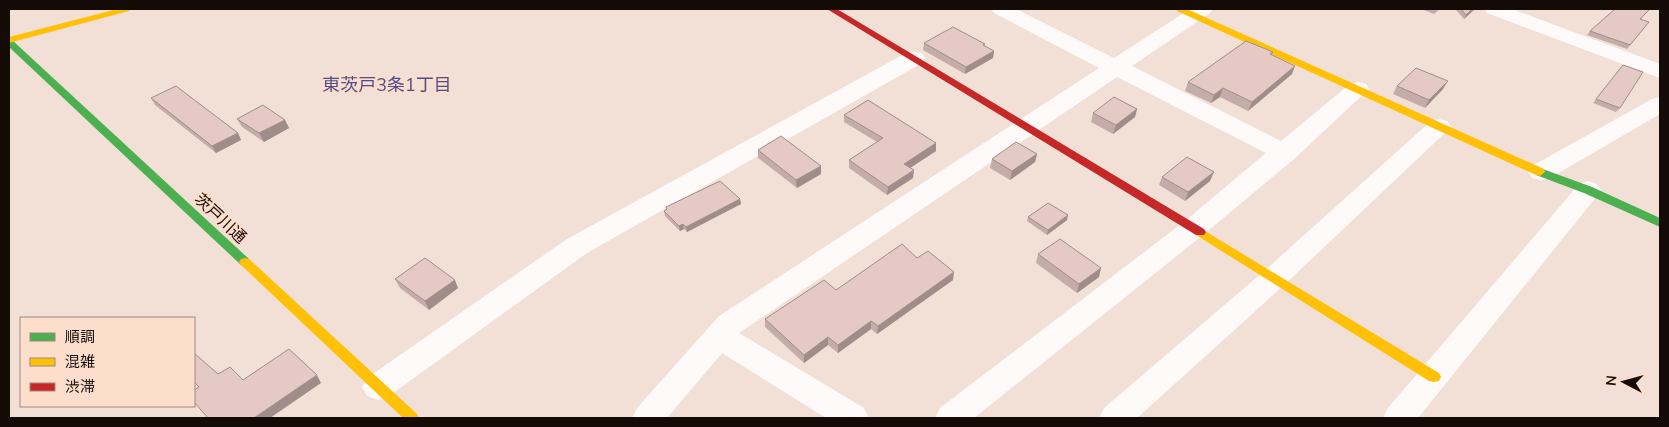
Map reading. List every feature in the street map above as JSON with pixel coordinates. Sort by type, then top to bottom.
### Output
[{"type":"street","points":[[9,41],[126,9]]},
{"type":"street","points":[[831,9],[1194,228],[1434,377]]},
{"type":"street","points":[[1001,9],[1285,153]]},
{"type":"street","points":[[1494,9],[1660,71]]},
{"type":"street","points":[[661,414],[729,324],[1115,68],[1192,11],[1540,172],[1588,190],[1660,222]]},
{"type":"street","name":"茨戸川通","points":[[9,41],[412,418]]},
{"type":"street","points":[[378,387],[577,246],[914,58]]},
{"type":"street","points":[[952,418],[1194,228],[1285,153],[1358,89]]},
{"type":"street","points":[[1540,172],[1660,104]]},
{"type":"street","points":[[1115,418],[1273,278],[1439,126]]},
{"type":"street","points":[[1399,418],[1588,190]]},
{"type":"street","points":[[720,336],[853,418]]},
{"type":"building","points":[[1461,9],[1472,9],[1466,15]]},
{"type":"building","points":[[1615,9],[1650,9],[1640,19],[1649,22],[1630,45],[1590,31]]},
{"type":"building","points":[[953,27],[994,51],[966,67],[924,43]]},
{"type":"building","points":[[1246,41],[1273,52],[1270,54],[1295,66],[1252,102],[1223,88],[1214,95],[1188,82]]},
{"type":"building","points":[[1623,65],[1643,72],[1620,108],[1596,99]]},
{"type":"building","points":[[1416,68],[1448,81],[1429,100],[1397,86]]},
{"type":"building","points":[[176,86],[238,133],[212,146],[151,98]]},
{"type":"building","points":[[1114,97],[1137,109],[1116,125],[1093,113]]},
{"type":"building","points":[[868,100],[936,143],[904,164],[914,170],[888,187],[849,160],[883,138],[844,115]]},
{"type":"building","points":[[263,105],[285,120],[259,133],[237,119]]},
{"type":"building","points":[[781,136],[821,166],[796,180],[758,150]]},
{"type":"building","points":[[1016,142],[1037,154],[1012,171],[992,159]]},
{"type":"building","points":[[1187,157],[1214,172],[1188,192],[1162,177]]},
{"type":"building","points":[[720,181],[740,199],[686,227],[683,224],[679,226],[664,211],[667,209],[666,207]]},
{"type":"building","points":[[1048,203],[1068,215],[1048,230],[1028,217]]},
{"type":"building","points":[[1060,239],[1101,268],[1079,284],[1038,254]]},
{"type":"building","points":[[902,244],[917,258],[928,251],[954,272],[878,326],[871,321],[838,345],[828,337],[804,355],[765,319],[824,280],[836,290]]},
{"type":"building","points":[[425,258],[455,280],[425,301],[395,279]]},
{"type":"building","points":[[289,349],[317,375],[254,418],[208,418],[195,403],[195,389],[199,387],[195,383],[195,354],[218,374],[230,367],[243,380]]},
{"type":"traffic: fast","points":[[9,42],[245,262]]},
{"type":"traffic: fast","points":[[1540,172],[1588,190],[1660,223]]},
{"type":"traffic: slow","points":[[9,40],[126,9]]},
{"type":"traffic: slow","points":[[1180,9],[1540,172]]},
{"type":"traffic: slow","points":[[1200,232],[1434,377]]},
{"type":"traffic: slow","points":[[245,262],[412,418]]},
{"type":"traffic: jam","points":[[831,9],[1200,232]]},
{"type":"district","name":"東茨戸3条1丁目","points":[[387,85]]}]
